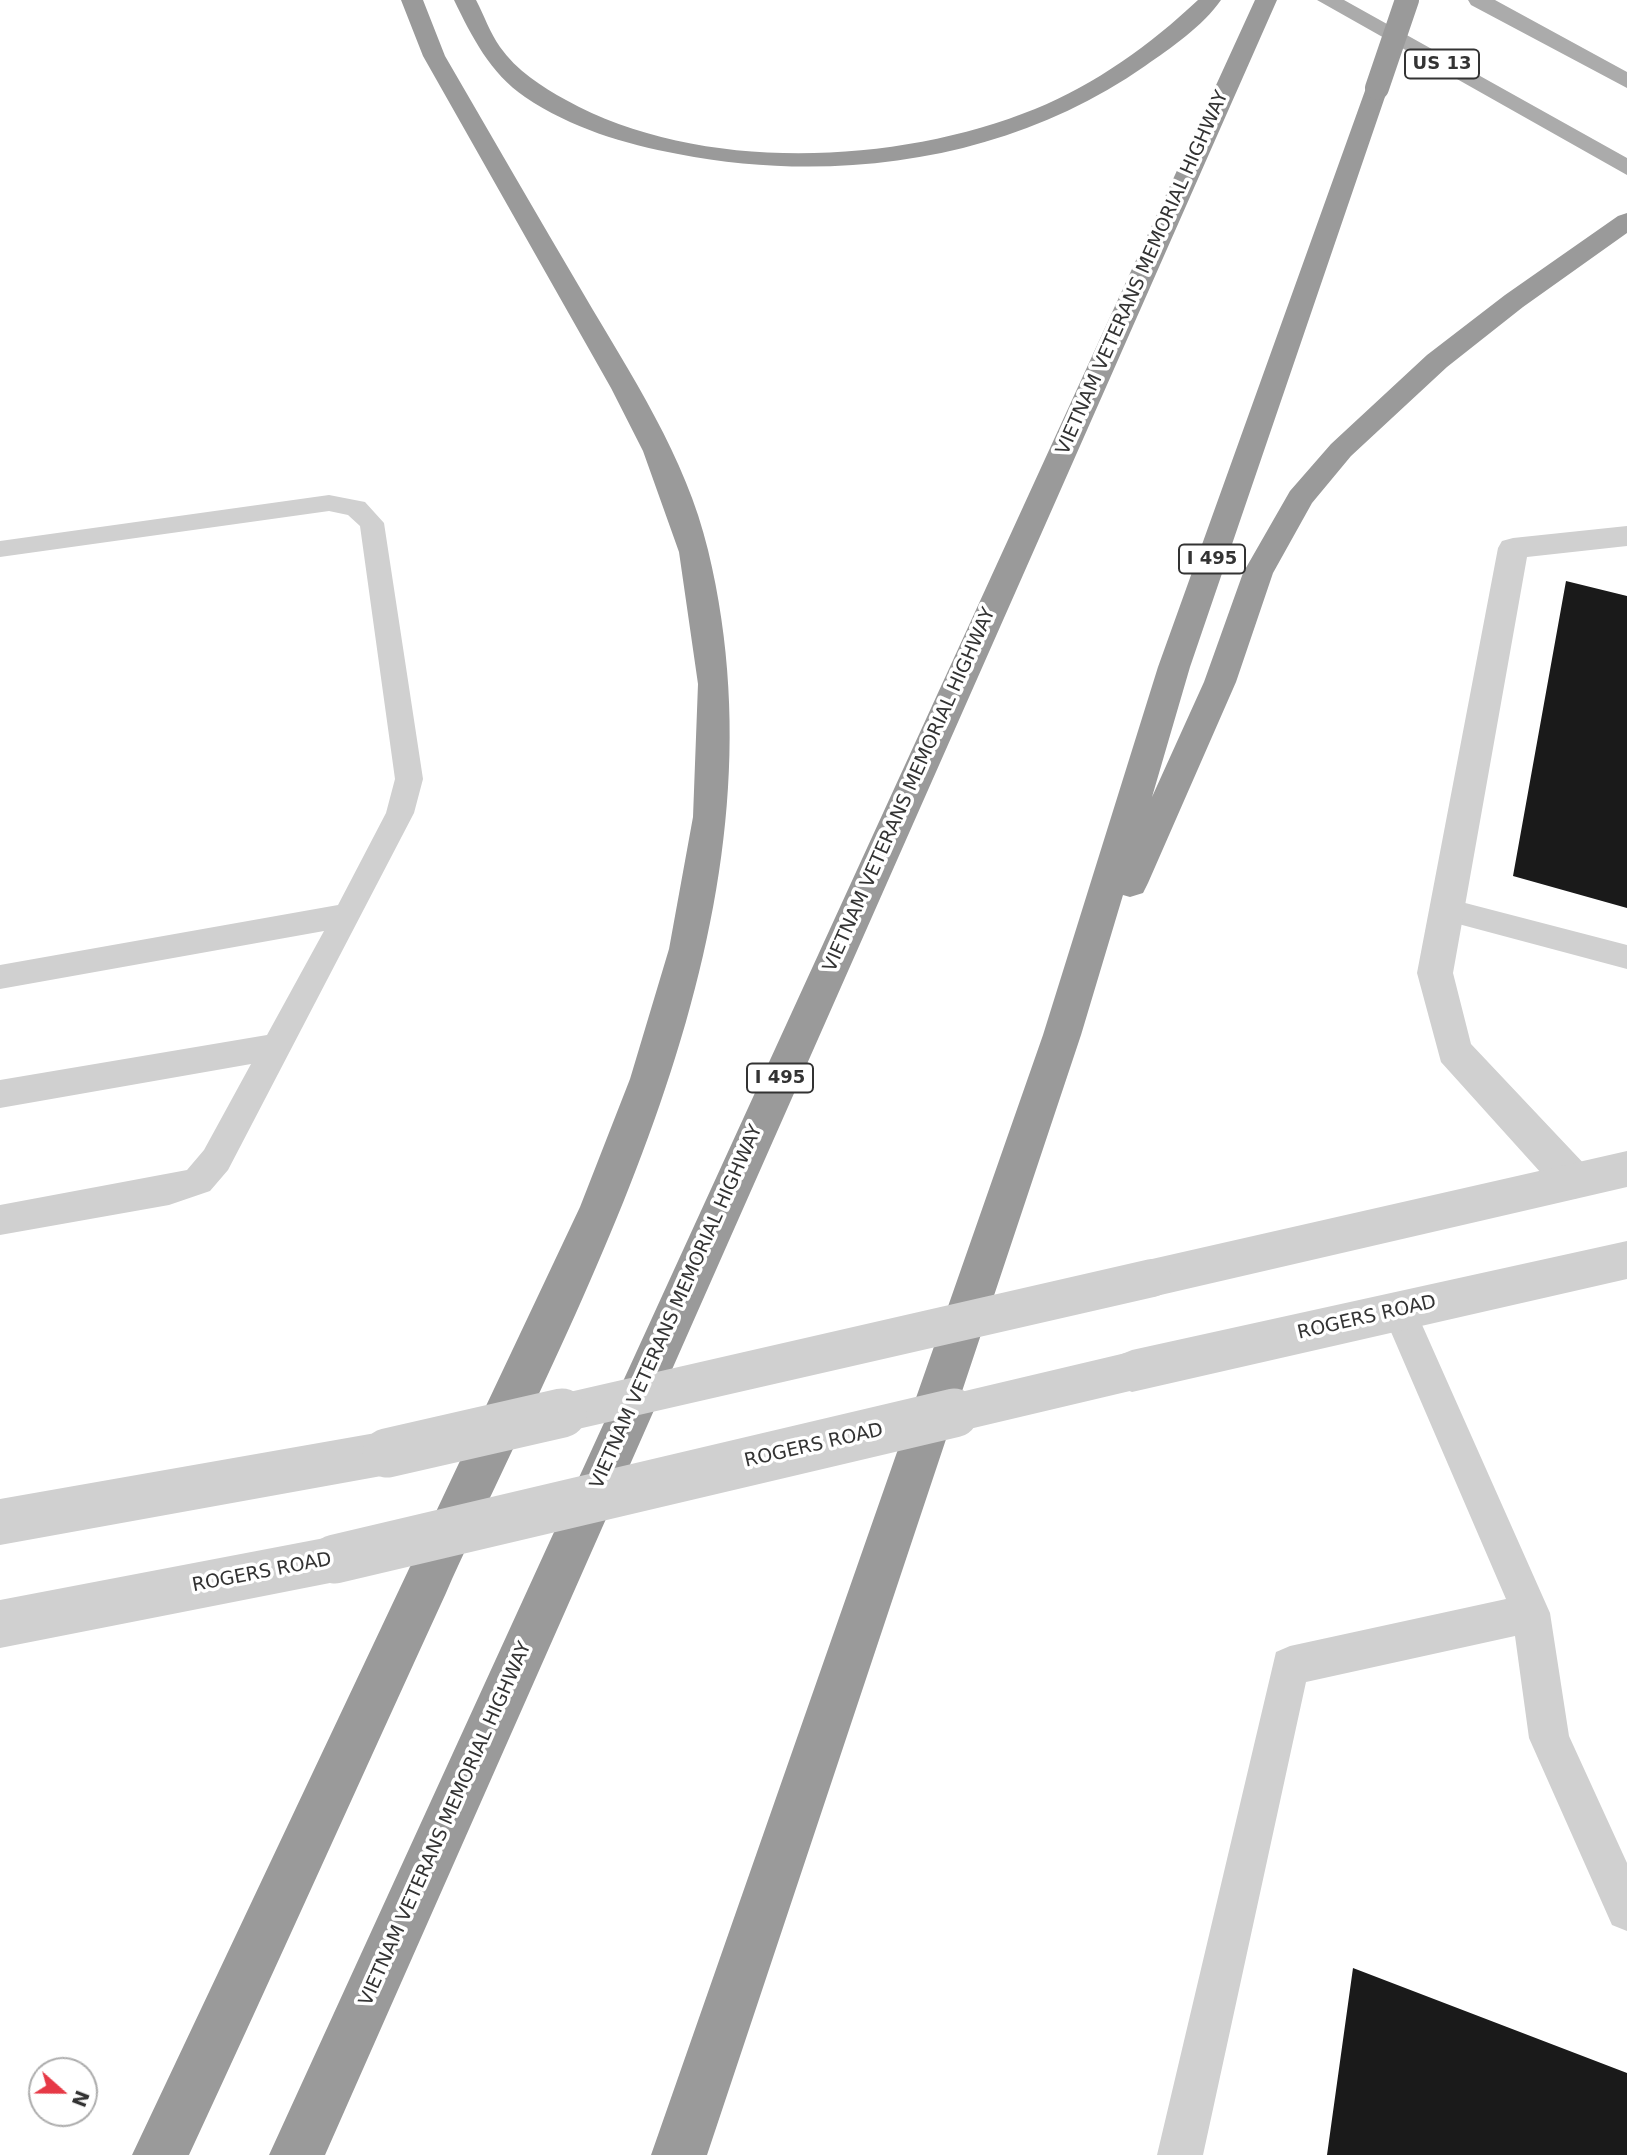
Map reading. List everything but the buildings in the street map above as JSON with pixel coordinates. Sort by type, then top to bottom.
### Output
[{"type":"highway","points":[[160,2155],[256,1954],[554,1308],[615,1167],[647,1081],[685,954],[708,833],[714,736],[713,676],[703,599],[683,515],[633,400],[435,56],[412,0]]},
{"type":"highway","points":[[465,0],[480,33],[506,68],[530,89],[571,113],[624,134],[671,146],[749,158],[815,159],[913,151],[1022,122],[1073,100],[1121,72],[1165,40],[1210,0]]},
{"type":"highway","name":"I 495","points":[[680,2155],[1062,1035],[1174,667],[1407,0]]},
{"type":"highway","name":"VIETNAM VETERANS MEMORIAL HIGHWAY","points":[[297,2155],[1265,1]]},
{"type":"highway","points":[[1062,1035],[1220,682],[1258,573],[1300,498],[1341,450],[1399,394],[1514,301],[1619,227]]},
{"type":"main road","name":"US 13","points":[[1328,0],[1556,129],[1627,186]]},
{"type":"main road","points":[[1479,0],[1627,81]]},
{"type":"main road","points":[[1556,129],[1627,168]]},
{"type":"street","points":[[1574,1181],[1454,1051],[1435,973],[1513,548],[1627,536]]},
{"type":"street","points":[[0,1522],[387,1453],[1627,1169]]},
{"type":"street","name":"ROGERS ROAD","points":[[0,1624],[335,1559],[1132,1371],[1627,1260]]},
{"type":"lane","points":[[0,549],[329,503],[356,508],[372,523],[409,779],[400,813],[347,915],[216,1160],[198,1181],[169,1190],[0,1220]]},
{"type":"lane","points":[[1446,910],[1627,957]]},
{"type":"lane","points":[[0,977],[347,915]]},
{"type":"lane","points":[[0,1094],[277,1046]]},
{"type":"lane","points":[[1399,1311],[1531,1613],[1549,1738],[1627,1910]]},
{"type":"lane","points":[[1180,2155],[1290,1666],[1531,1613]]}]
